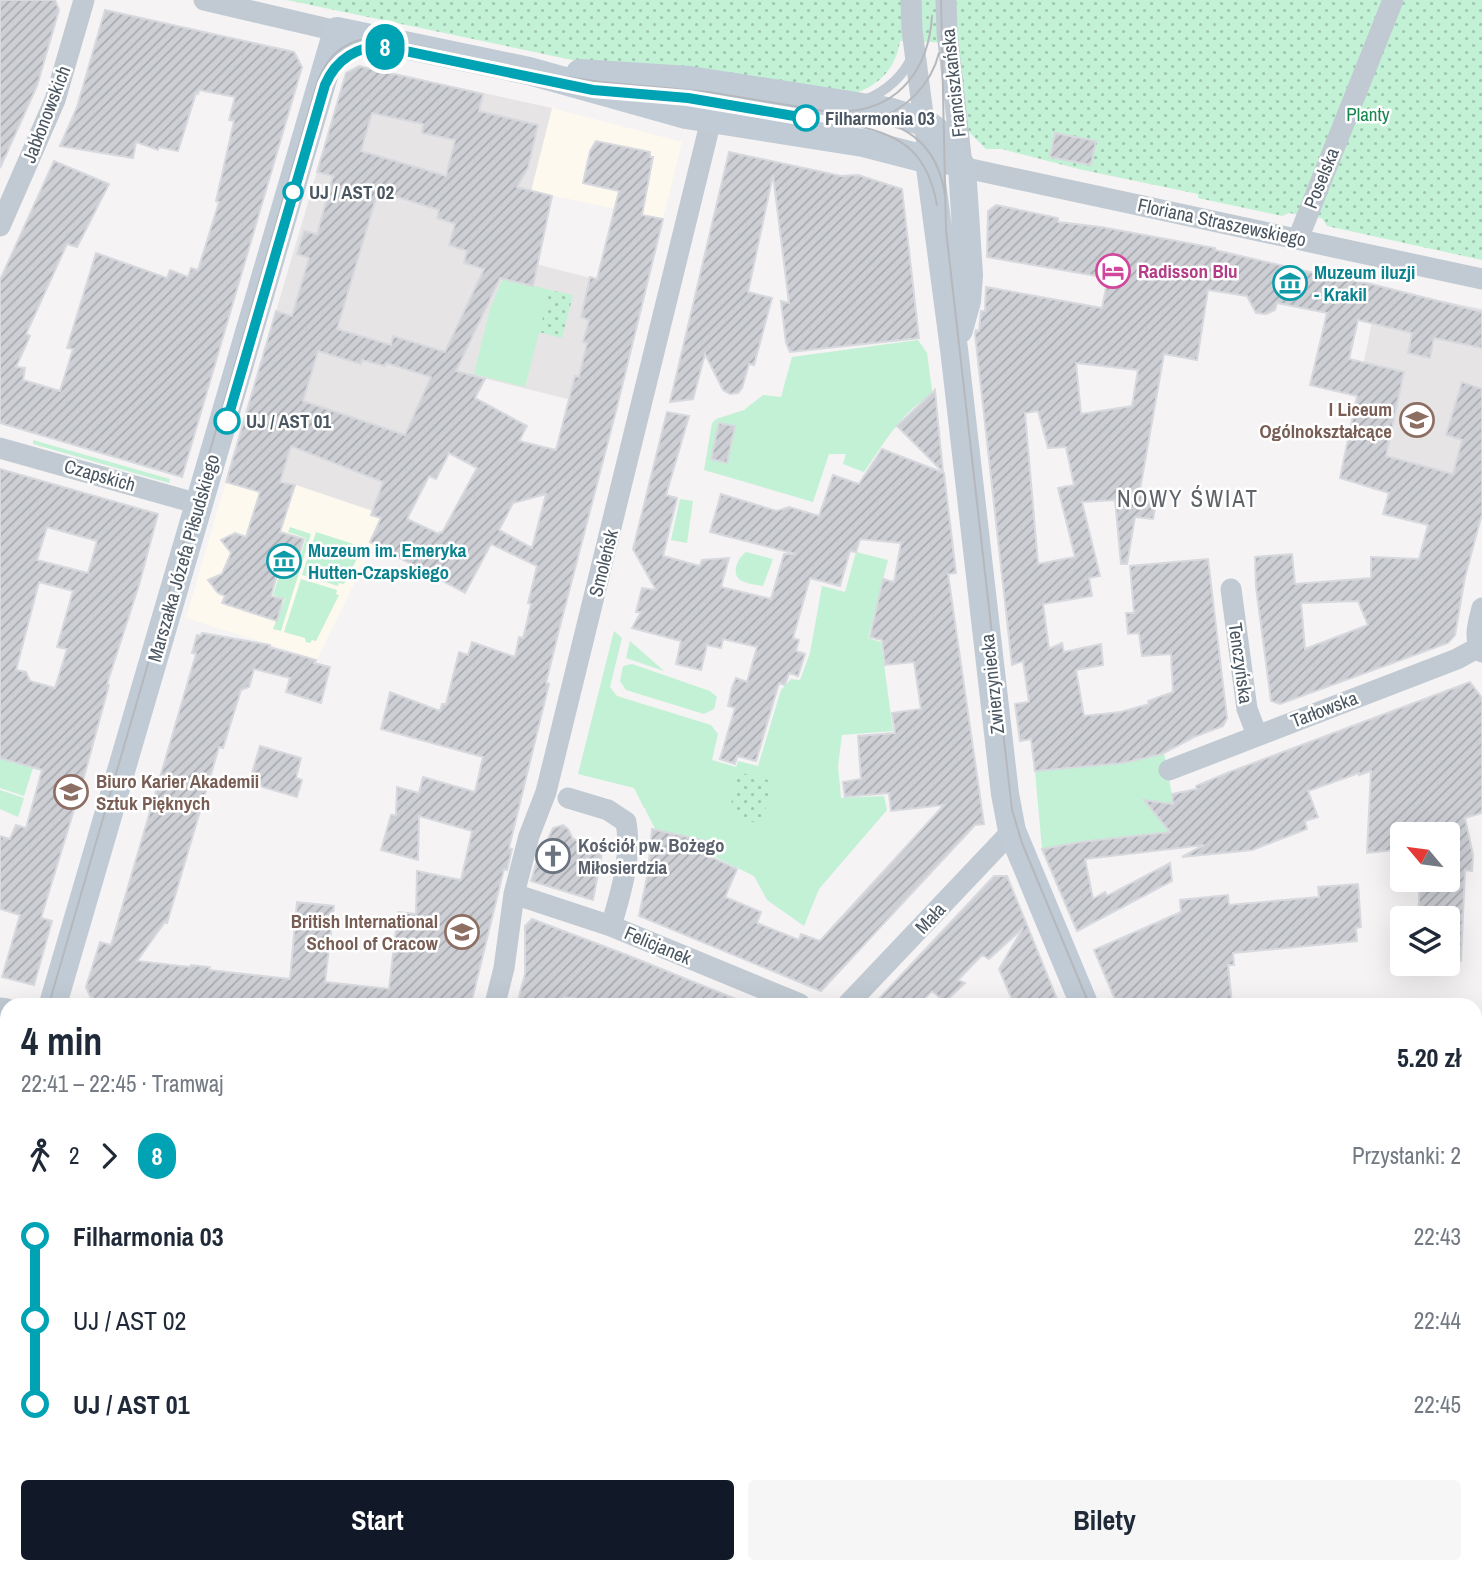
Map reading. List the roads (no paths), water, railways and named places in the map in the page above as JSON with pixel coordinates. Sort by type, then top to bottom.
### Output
[{"type":"street","name":"Jabłonowskich","points":[[0,226],[55,100],[84,0]]},
{"type":"street","name":"Floriana Straszewskiego","points":[[204,0],[529,71],[686,115],[863,143],[929,160],[1482,279]]},
{"type":"street","name":"Franciszkańska","points":[[911,0],[914,49],[929,160]]},
{"type":"street","name":"Franciszkańska","points":[[946,0],[962,167]]},
{"type":"street","name":"Poselska","points":[[1298,239],[1393,0]]},
{"type":"street","name":"Marszałka Józefa Piłsudskiego","points":[[55,998],[337,31]]},
{"type":"street","name":"Floriana Straszewskiego","points":[[529,71],[690,80],[888,111],[924,122],[940,134],[962,167]]},
{"type":"street","name":"Smoleńsk","points":[[496,998],[504,968],[514,894],[529,836],[546,792],[711,120]]},
{"type":"street","name":"Zwierzyniecka","points":[[929,160],[954,349],[1005,794],[1012,831],[1082,998]]},
{"type":"street","name":"Zwierzyniecka","points":[[954,349],[967,301],[969,275],[962,167]]},
{"type":"street","name":"Czapskich","points":[[0,448],[199,504]]},
{"type":"street","name":"Tenczyńska","points":[[1231,589],[1247,709],[1257,735]]},
{"type":"street","points":[[1480,650],[1477,629],[1482,608]]},
{"type":"street","name":"Tarłowska","points":[[1169,771],[1480,650]]},
{"type":"street","points":[[568,798],[608,810],[626,822],[629,841],[618,904],[611,926]]},
{"type":"street","name":"Mała","points":[[854,998],[1012,831]]},
{"type":"street","name":"Felicjanek","points":[[514,894],[611,926],[762,997]]},
{"type":"lane","points":[[848,104],[866,100],[892,84],[905,71],[914,49]]},
{"type":"tram line","points":[[941,0],[946,230],[1012,810],[1022,843],[1087,998]]},
{"type":"tram line","points":[[849,111],[868,108],[884,101],[898,92],[909,80],[925,51],[932,16]]},
{"type":"tram line","points":[[51,998],[317,83],[327,64],[340,49],[368,38],[379,38],[560,76],[709,92],[883,121],[908,132],[926,149],[939,170],[945,196]]},
{"type":"tram line","name":"8","points":[[227,421],[325,85],[335,67],[356,51],[377,46],[386,47],[593,90],[688,98],[806,118]]},
{"type":"tram line","points":[[873,120],[896,110],[915,95],[930,76],[939,53]]},
{"type":"tram line","points":[[857,126],[889,136],[912,151],[928,173],[937,205]]},
{"type":"place","name":"Filharmonia 03","points":[[806,118]]},
{"type":"place","name":"UJ / AST 02","points":[[293,192]]},
{"type":"place","name":"Radisson Blu","points":[[1113,271]]},
{"type":"place","name":"Muzeum iluzji - Krakil","points":[[1290,283]]},
{"type":"place","name":"I Liceum Ogólnokształcące","points":[[1417,420]]},
{"type":"place","name":"UJ / AST 01","points":[[227,421]]},
{"type":"place","name":"Muzeum im. Emeryka Hutten-Czapskiego","points":[[284,561]]},
{"type":"place","name":"Biuro Karier Akademii Sztuk Pięknych","points":[[71,792]]},
{"type":"place","name":"Kościół pw. Bożego Miłosierdzia","points":[[553,856]]},
{"type":"place","name":"British International School of Cracow","points":[[462,932]]},
{"type":"district","name":"NOWY ŚWIAT","points":[[1188,499]]},
{"type":"park label","name":"Planty","points":[[1368,114]]}]
